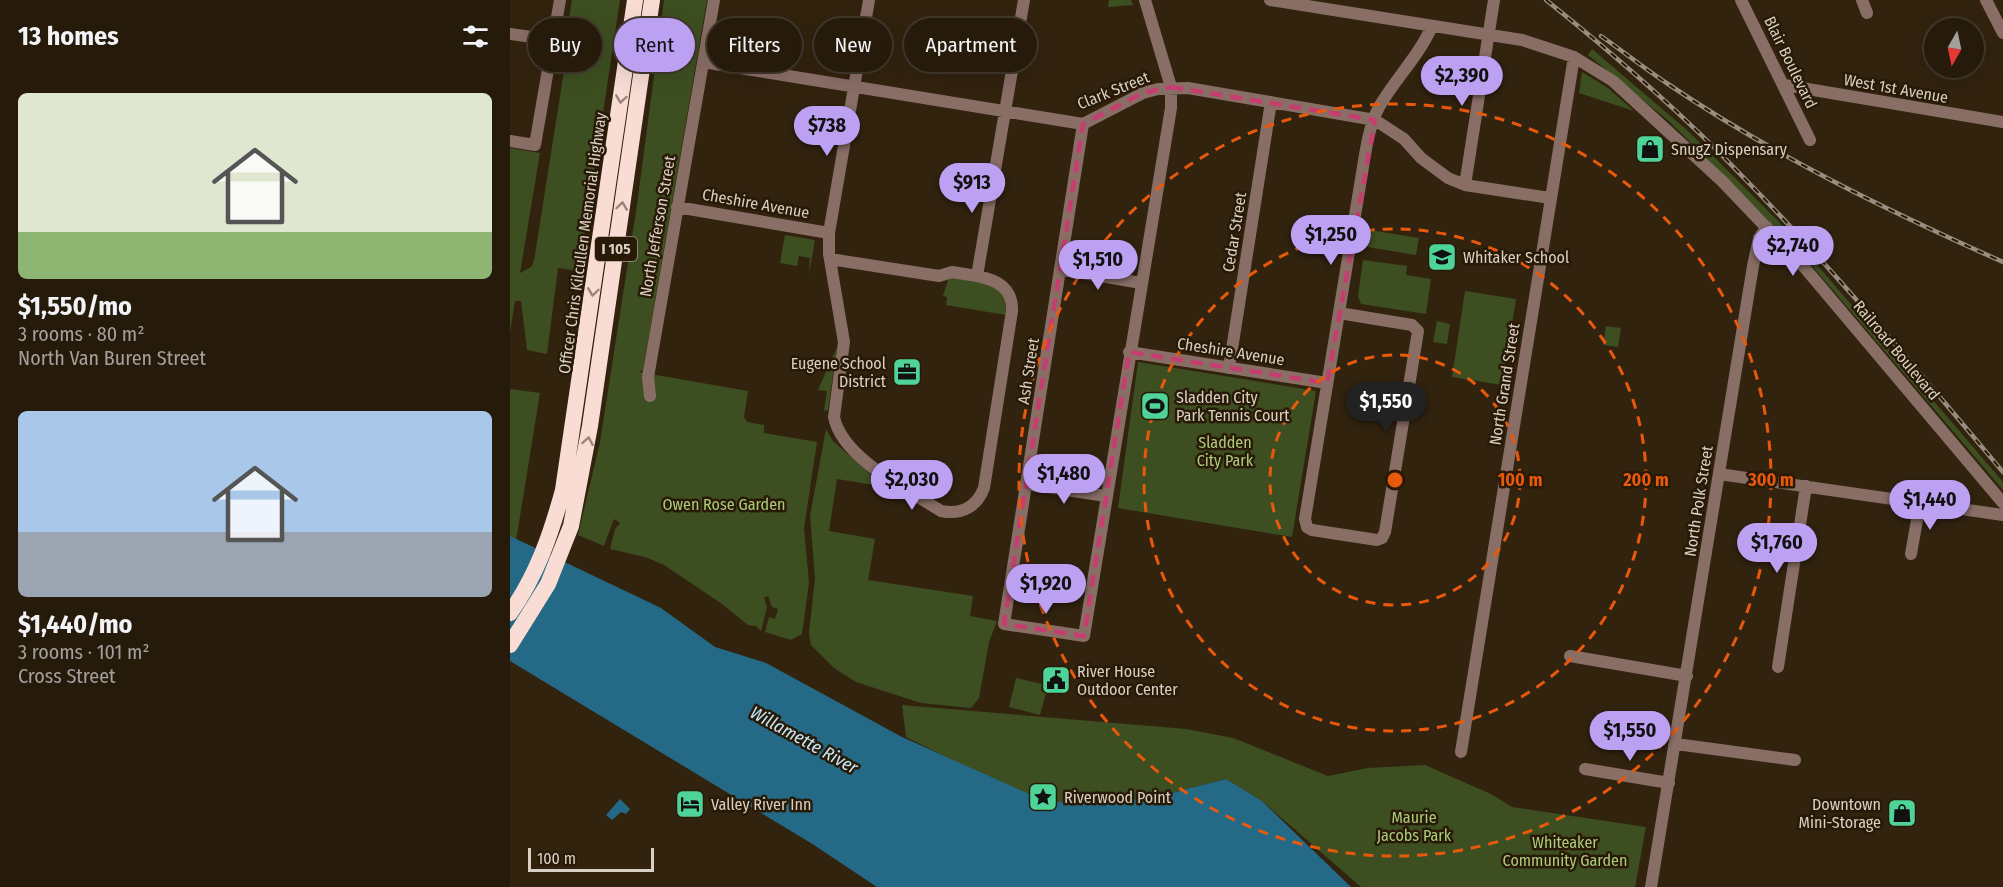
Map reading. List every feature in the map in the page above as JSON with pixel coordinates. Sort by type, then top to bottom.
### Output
[{"type":"highway","name":"Officer Chris Kilcullen Memorial Highway","points":[[570,494],[635,0]]},
{"type":"highway","name":"Officer Chris Kilcullen Memorial Highway","points":[[570,494],[590,426],[652,0]]},
{"type":"highway","name":"I 105","points":[[510,613],[529,583],[570,494]]},
{"type":"highway","name":"I 105","points":[[510,629],[544,579],[570,494]]},
{"type":"highway","points":[[510,645],[552,577],[571,526],[570,494]]},
{"type":"street","points":[[557,18],[560,0]]},
{"type":"street","name":"North Jefferson Street","points":[[650,396],[648,376],[714,0]]},
{"type":"street","points":[[830,259],[939,276],[952,272],[977,276],[993,280],[1006,288],[1011,297],[1012,311],[984,488],[978,499],[968,509],[950,513],[940,512],[877,471],[844,439],[836,428],[834,408],[844,342],[830,259],[829,233],[869,0]]},
{"type":"street","points":[[977,276],[1024,0]]},
{"type":"street","points":[[1027,484],[1106,496],[1171,108],[1171,87],[1145,0]]},
{"type":"street","points":[[1270,0],[1489,34],[1548,47],[1574,57]]},
{"type":"street","points":[[1465,184],[1494,0]]},
{"type":"street","name":"Blair Boulevard","points":[[1741,0],[1810,140]]},
{"type":"street","points":[[1862,0],[1867,14]]},
{"type":"street","points":[[1986,0],[2003,33]]},
{"type":"street","points":[[1339,313],[1412,325],[1416,329],[1389,509],[1382,538],[1377,540],[1312,530],[1306,525],[1327,383],[1366,149],[1378,109],[1426,40],[1432,26]]},
{"type":"street","points":[[510,34],[528,37]]},
{"type":"street","name":"North Grand Street","points":[[1461,752],[1574,57]]},
{"type":"street","name":"Railroad Boulevard","points":[[1574,57],[1613,81],[1634,98],[1686,146],[1767,228],[1838,306],[2003,502]]},
{"type":"street","name":"Clark Street","points":[[703,62],[1083,124],[1143,93],[1171,87],[1271,102],[1375,120],[1404,139],[1434,169],[1465,184],[1550,198]]},
{"type":"street","points":[[510,141],[535,145],[548,72]]},
{"type":"street","name":"West 1st Avenue","points":[[1784,85],[2003,122]]},
{"type":"street","name":"Cedar Street","points":[[1228,368],[1271,102]]},
{"type":"street","name":"Ash Street","points":[[1083,124],[1004,624],[1084,636],[1106,496]]},
{"type":"street","name":"Cheshire Avenue","points":[[677,207],[829,233]]},
{"type":"street","name":"North Polk Street","points":[[1651,887],[1753,266],[1759,237],[1767,228]]},
{"type":"street","points":[[1060,269],[1141,283]]},
{"type":"street","name":"Cheshire Avenue","points":[[1129,352],[1327,383]]},
{"type":"street","points":[[1719,474],[2003,515]]},
{"type":"street","points":[[1778,667],[1806,486]]},
{"type":"street","points":[[1911,554],[1920,503]]},
{"type":"street","points":[[1570,656],[1687,676]]},
{"type":"street","points":[[1676,744],[1795,760]]},
{"type":"street","points":[[1585,769],[1669,783]]},
{"type":"highlighted area","points":[[1171,87],[1375,120],[1327,383],[1129,352],[1084,636],[1004,624],[1083,124],[1143,93]]},
{"type":"green space","points":[[572,0],[620,0],[617,18],[614,18],[614,40],[579,271],[558,268],[547,354],[527,350],[521,301],[515,301],[510,332],[510,148],[540,153],[520,273],[531,267],[534,261],[564,72],[602,72],[602,18],[569,18]]},
{"type":"green space","name":"Owen Rose Garden","points":[[664,0],[707,0],[695,69],[695,18],[662,18]]},
{"type":"green space","points":[[1109,0],[1131,0],[1133,5],[1108,7]]},
{"type":"green space","points":[[1592,49],[1688,131],[1789,232],[2003,482],[2003,490],[1808,261],[1670,122],[1588,55]]},
{"type":"green space","name":"Owen Rose Garden","points":[[655,72],[695,72],[643,370],[639,372],[748,391],[744,417],[747,422],[764,425],[764,433],[817,442],[804,528],[809,583],[802,634],[791,640],[765,632],[769,617],[775,619],[778,609],[772,607],[768,596],[764,598],[767,607],[761,631],[756,626],[748,625],[722,604],[664,565],[645,557],[610,549],[615,529],[620,523],[614,519],[604,546],[578,535],[600,442],[637,205]]},
{"type":"green space","points":[[1582,72],[1608,88],[1634,111],[1579,93]]},
{"type":"green space","points":[[1370,230],[1419,238],[1416,255],[1367,247]]},
{"type":"green space","points":[[785,235],[815,240],[809,274],[810,258],[799,256],[797,266],[780,263]]},
{"type":"green space","points":[[1363,260],[1407,266],[1406,275],[1431,279],[1426,314],[1361,304],[1358,296]]},
{"type":"green space","points":[[949,277],[989,284],[1005,295],[1006,315],[946,305],[947,297],[943,296]]},
{"type":"green space","points":[[1465,291],[1516,299],[1502,385],[1452,377]]},
{"type":"green space","points":[[1437,321],[1450,324],[1447,344],[1433,342]]},
{"type":"green space","points":[[1606,326],[1621,328],[1618,347],[1603,345]]},
{"type":"green space","points":[[837,347],[828,410],[824,411],[827,391],[818,390]]},
{"type":"green space","name":"Sladden City Park","points":[[1138,362],[1316,391],[1292,537],[1118,508]]},
{"type":"green space","points":[[510,389],[540,393],[516,541],[510,536]]},
{"type":"green space","points":[[826,429],[833,441],[876,479],[874,485],[837,479],[829,531],[875,539],[868,580],[973,596],[970,616],[997,621],[989,642],[979,698],[971,708],[921,703],[856,682],[834,668],[811,645],[809,633],[815,578],[810,516]]},
{"type":"green space","points":[[1016,678],[1042,684],[1041,691],[1046,693],[1040,715],[1009,707]]},
{"type":"green space","name":"Maurie Jacobs Park","points":[[902,705],[1186,729],[1233,738],[1328,776],[1368,768],[1425,765],[1493,795],[1512,807],[1646,827],[1635,887],[1361,887],[1262,801],[1226,779],[1148,799],[1055,802],[1023,795],[906,737]]},
{"type":"water","name":"Willamette River","points":[[510,536],[661,608],[715,647],[766,663],[902,737],[1040,799],[1055,802],[1148,799],[1226,779],[1262,801],[1351,887],[877,887],[814,845],[510,661]]},
{"type":"water","points":[[620,799],[630,809],[626,814],[621,812],[612,820],[606,815]]},
{"type":"railway","points":[[1546,0],[1648,86],[1698,132],[1779,214],[1844,286],[2003,472]]},
{"type":"railway","points":[[1601,36],[1659,78],[1748,135],[1874,202],[2003,262]]},
{"type":"place","name":"SnugZ Dispensary","points":[[1650,149]]},
{"type":"place","name":"Whitaker School","points":[[1442,257]]},
{"type":"place","name":"Eugene School District","points":[[907,372]]},
{"type":"place","name":"Sladden City Park Tennis Court","points":[[1155,406]]},
{"type":"place","name":"River House Outdoor Center","points":[[1056,680]]},
{"type":"place","name":"Riverwood Point","points":[[1043,797]]},
{"type":"place","name":"Valley River Inn","points":[[690,804]]},
{"type":"place","name":"Downtown Mini-Storage","points":[[1902,813]]},
{"type":"park label","name":"Whiteaker Community Garden","points":[[1565,851]]}]
